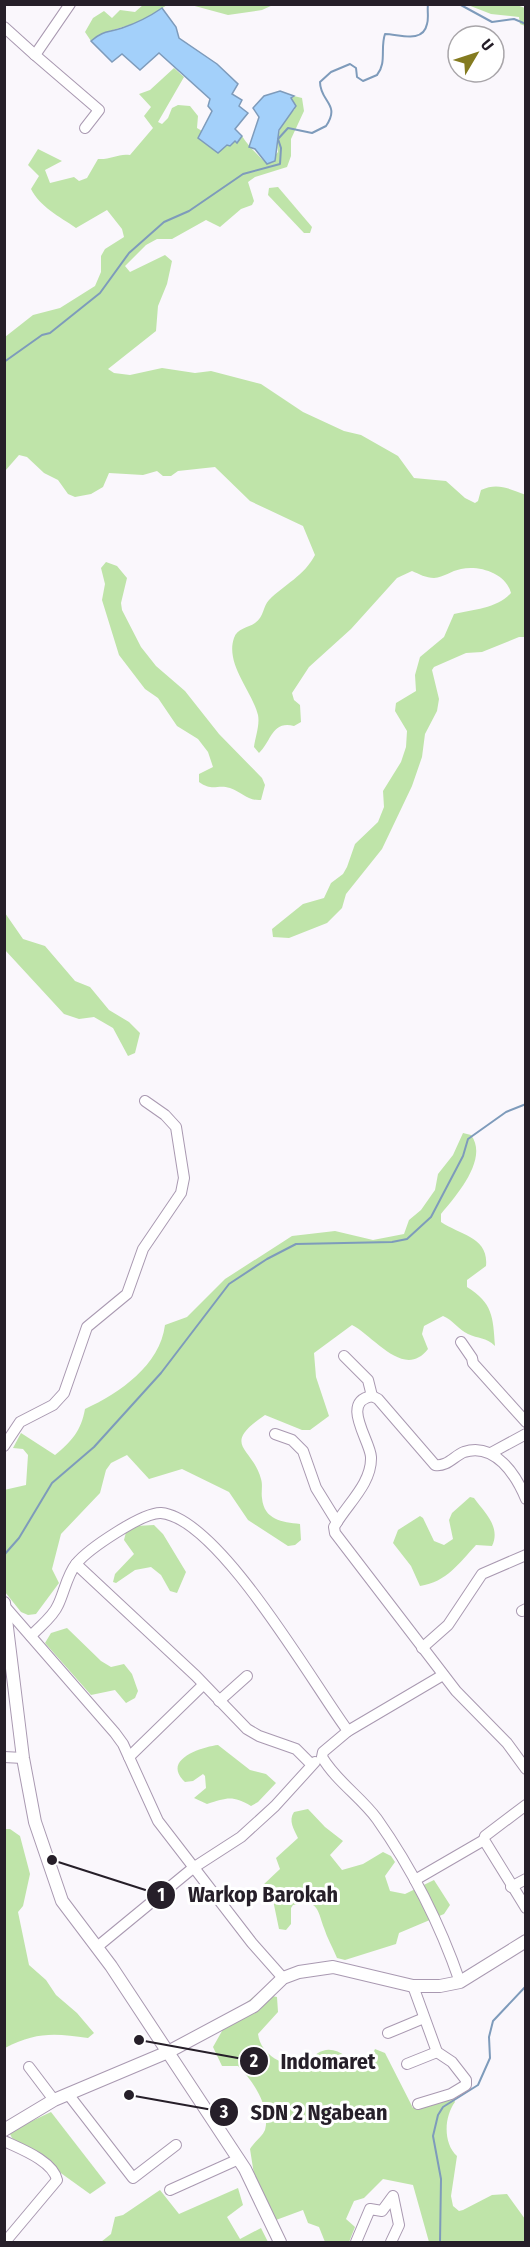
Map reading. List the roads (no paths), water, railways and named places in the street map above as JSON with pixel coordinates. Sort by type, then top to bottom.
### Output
[{"type":"street","points":[[35,55],[70,4]]},
{"type":"street","points":[[4,27],[99,110],[85,128]]},
{"type":"street","points":[[4,1446],[21,1422],[53,1405],[64,1393],[87,1327],[127,1294],[143,1249],[181,1193],[184,1178],[176,1127],[165,1115],[146,1101]]},
{"type":"street","points":[[461,1342],[479,1371],[525,1422]]},
{"type":"street","points":[[344,1356],[368,1380],[372,1396],[378,1399],[435,1465],[444,1465],[467,1451],[491,1454],[509,1468],[525,1499]]},
{"type":"street","points":[[372,1396],[361,1401],[357,1408],[359,1425],[371,1454],[371,1463],[364,1484],[337,1522],[335,1533],[443,1675],[507,1743],[525,1769]]},
{"type":"street","points":[[275,1434],[292,1440],[303,1451],[316,1488],[337,1522]]},
{"type":"street","points":[[491,1454],[525,1434]]},
{"type":"street","points":[[31,1636],[58,1607],[76,1564],[136,1519],[161,1513],[189,1526],[228,1562],[256,1596],[348,1731]]},
{"type":"street","points":[[422,1648],[448,1625],[482,1574],[525,1555]]},
{"type":"street","points":[[76,1564],[254,1734],[296,1749],[311,1764]]},
{"type":"street","points":[[6,1606],[123,1744],[154,1813],[194,1868],[283,1978]]},
{"type":"street","points":[[6,1606],[11,1670],[23,1758],[35,1822],[62,1901],[97,1947],[239,2159],[280,2242]]},
{"type":"street","points":[[97,1947],[194,1868],[255,1825],[275,1806],[311,1764],[322,1757],[323,1752],[348,1731],[443,1675]]},
{"type":"street","points":[[219,1701],[247,1676]]},
{"type":"street","points":[[129,1757],[204,1685]]},
{"type":"street","points":[[4,1757],[23,1758]]},
{"type":"street","points":[[322,1757],[376,1818],[415,1880],[443,1933],[460,1982]]},
{"type":"street","points":[[415,1880],[484,1840],[485,1836],[525,1805]]},
{"type":"street","points":[[484,1840],[525,1908]]},
{"type":"street","points":[[511,1887],[525,1879]]},
{"type":"street","points":[[4,2130],[54,2100],[168,2052],[254,2006],[283,1978],[315,1968],[333,1968],[413,1986],[440,1986],[460,1982],[525,1941]]},
{"type":"street","points":[[413,1986],[437,2052],[461,2072],[466,2085],[451,2094],[418,2104]]},
{"type":"street","points":[[388,2033],[424,2018]]},
{"type":"street","points":[[407,2064],[437,2052]]},
{"type":"street","points":[[29,2067],[54,2100]]},
{"type":"street","points":[[68,2094],[133,2178],[176,2145]]},
{"type":"street","points":[[4,2141],[28,2152],[53,2171],[57,2178],[49,2193],[5,2242]]},
{"type":"street","points":[[170,2190],[239,2159]]},
{"type":"street","points":[[382,2211],[393,2196],[399,2225],[391,2242]]},
{"type":"street","points":[[356,2242],[369,2209],[382,2211],[396,2218]]},
{"type":"water","points":[[162,8],[176,27],[179,38],[217,64],[238,84],[232,94],[242,100],[239,106],[248,113],[235,129],[242,136],[237,143],[235,141],[230,146],[227,145],[218,153],[198,138],[212,111],[208,106],[210,99],[159,53],[140,70],[122,54],[112,62],[91,41],[103,33],[138,22]]},
{"type":"water","points":[[280,91],[294,96],[291,98],[296,106],[279,130],[275,161],[267,164],[255,149],[249,147],[259,117],[253,108],[264,96]]},
{"type":"waterway","points":[[4,362],[42,335],[50,333],[100,293],[129,253],[164,222],[189,211],[243,174],[280,164],[281,148],[278,139],[288,128],[312,133],[326,126],[330,119],[331,108],[323,94],[320,82],[331,72],[350,64],[356,68],[357,77],[363,81],[377,75],[382,66],[385,34],[410,36],[421,34],[428,22],[428,4]]},
{"type":"waterway","points":[[459,4],[492,22],[514,19],[526,24]]},
{"type":"waterway","points":[[4,1555],[19,1538],[52,1483],[94,1447],[161,1373],[229,1284],[267,1259],[296,1244],[392,1242],[407,1239],[431,1217],[463,1156],[468,1139],[506,1112],[526,1104]]},
{"type":"waterway","points":[[440,2242],[441,2179],[433,2136],[438,2115],[443,2107],[478,2085],[490,2058],[489,2037],[493,2021],[526,1986]]},
{"type":"place","name":"Warkop Barokah","points":[[52,1860]]},
{"type":"place","name":"Indomaret","points":[[139,2040]]},
{"type":"place","name":"SDN 2 Ngabean","points":[[129,2095]]}]
